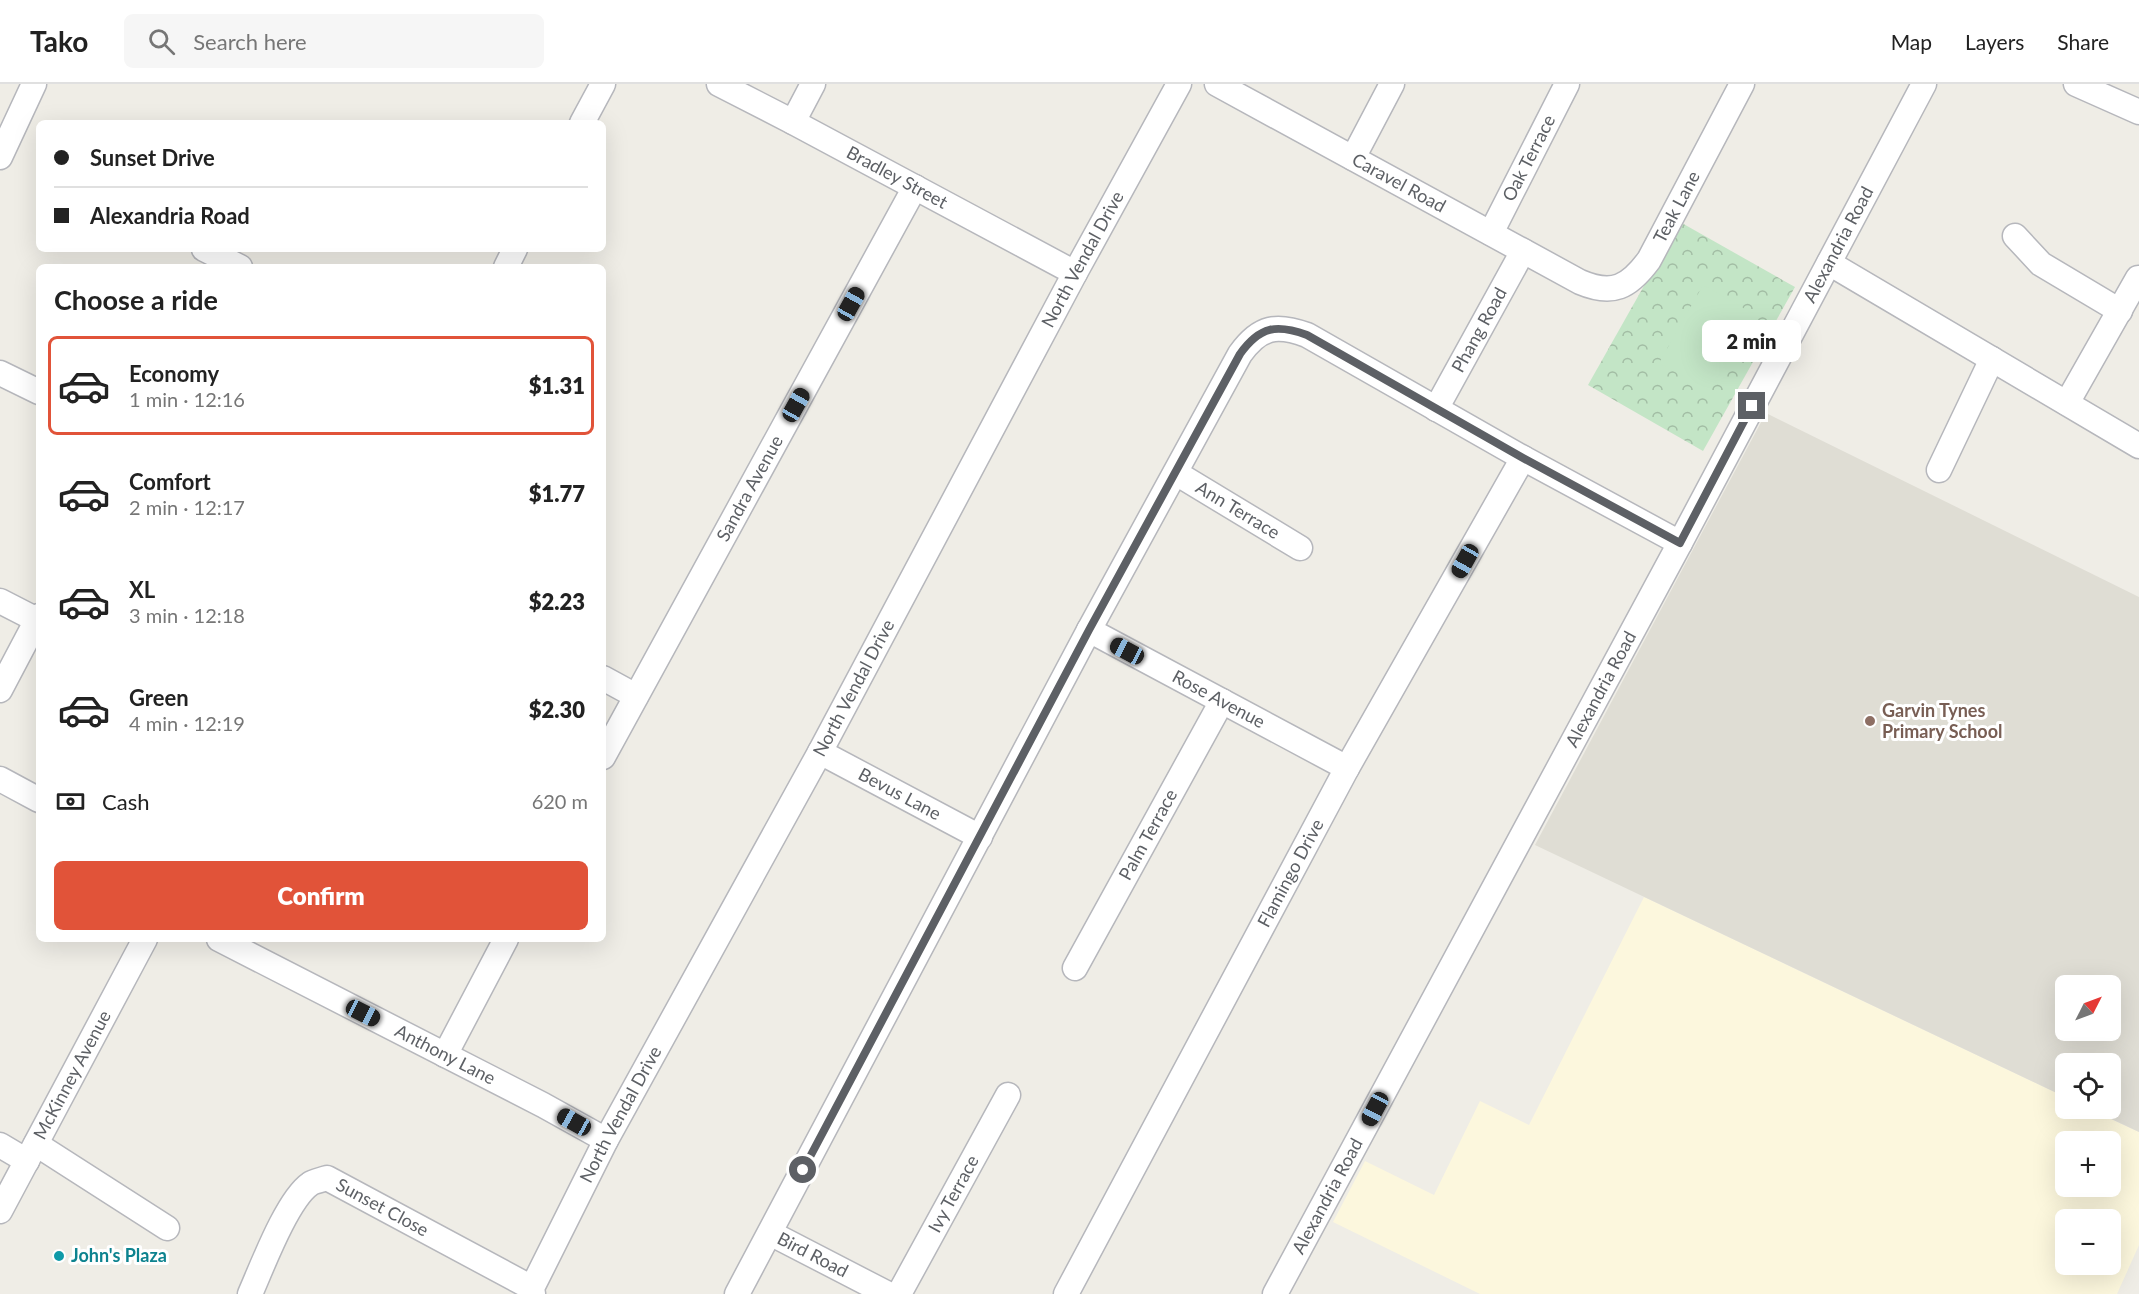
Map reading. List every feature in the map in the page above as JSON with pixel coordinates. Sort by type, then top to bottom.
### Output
[{"type":"street","points":[[0,157],[34,84]]},
{"type":"street","points":[[584,120],[603,84]]},
{"type":"street","name":"Bradley Street","points":[[719,84],[1075,273]]},
{"type":"street","points":[[793,122],[813,84]]},
{"type":"street","name":"North Vendal Drive","points":[[533,1291],[606,1140],[820,752],[1075,273],[1179,84]]},
{"type":"street","name":"Caravel Road","points":[[1217,84],[1580,282]]},
{"type":"street","points":[[1353,158],[1392,84]]},
{"type":"street","name":"Oak Terrace","points":[[1491,233],[1567,84]]},
{"type":"street","name":"Teak Lane","points":[[1580,282],[1596,289],[1609,290],[1632,281],[1641,271],[1649,260],[1742,84]]},
{"type":"street","name":"Alexandria Road","points":[[1275,1294],[1680,543],[1924,84]]},
{"type":"street","points":[[2076,84],[2139,112]]},
{"type":"street","name":"Sandra Avenue","points":[[606,751],[915,188]]},
{"type":"street","points":[[2015,236],[2041,264],[2120,311]]},
{"type":"street","name":"Phang Road","points":[[1436,409],[1523,251]]},
{"type":"street","points":[[210,252],[234,264]]},
{"type":"street","points":[[1829,262],[2139,446]]},
{"type":"street","points":[[2067,403],[2138,278]]},
{"type":"street","points":[[737,1294],[1089,630],[1240,354],[1256,336],[1274,328],[1290,329],[1307,335],[1523,458],[1680,543]]},
{"type":"street","points":[[1939,470],[1992,359]]},
{"type":"street","points":[[0,373],[36,391]]},
{"type":"street","name":"Flamingo Drive","points":[[1066,1294],[1347,768],[1523,458]]},
{"type":"street","name":"Ann Terrace","points":[[1176,473],[1300,548]]},
{"type":"street","points":[[0,601],[36,617]]},
{"type":"street","points":[[0,690],[36,622]]},
{"type":"street","name":"Rose Avenue","points":[[1089,630],[1347,768]]},
{"type":"street","points":[[606,680],[636,696]]},
{"type":"street","name":"Palm Terrace","points":[[1075,968],[1222,701]]},
{"type":"street","name":"Bevus Lane","points":[[820,752],[980,837]]},
{"type":"street","points":[[0,779],[36,798]]},
{"type":"street","name":"McKinney Avenue","points":[[0,1211],[144,942]]},
{"type":"street","name":"Anthony Lane","points":[[225,942],[543,1105],[606,1140]]},
{"type":"street","points":[[445,1055],[504,942]]},
{"type":"street","name":"Ivy Terrace","points":[[899,1294],[1008,1095]]},
{"type":"street","points":[[0,1145],[31,1153],[167,1228]]},
{"type":"street","name":"Sunset Close","points":[[250,1294],[286,1217],[298,1197],[310,1183],[327,1178],[533,1291]]},
{"type":"street","name":"Bird Road","points":[[770,1233],[888,1294]]},
{"type":"shaded area","name":"Garvin Tynes Primary School","points":[[1766,413],[2139,597],[2139,1132],[2111,1119],[2121,1119],[2121,1053],[2055,1053],[2055,1092],[1535,845]]},
{"type":"shaded area","points":[[1644,897],[2055,1092],[2055,1119],[2111,1119],[2139,1132],[2139,1245],[2117,1294],[1480,1294],[1333,1222],[1365,1161],[1434,1195],[1480,1101],[1529,1125]]},
{"type":"green space","points":[[1680,222],[1795,287],[1703,451],[1588,385]]},
{"type":"green space","points":[[1703,285],[1754,314],[1710,391],[1659,363]]},
{"type":"place","name":"Garvin Tynes Primary School","points":[[1870,721]]},
{"type":"place","name":"John's Plaza","points":[[59,1256]]},
{"type":"route","points":[[803,1170],[1089,630],[1240,354],[1256,336],[1274,328],[1290,329],[1307,335],[1523,458],[1680,543],[1752,406]]}]
